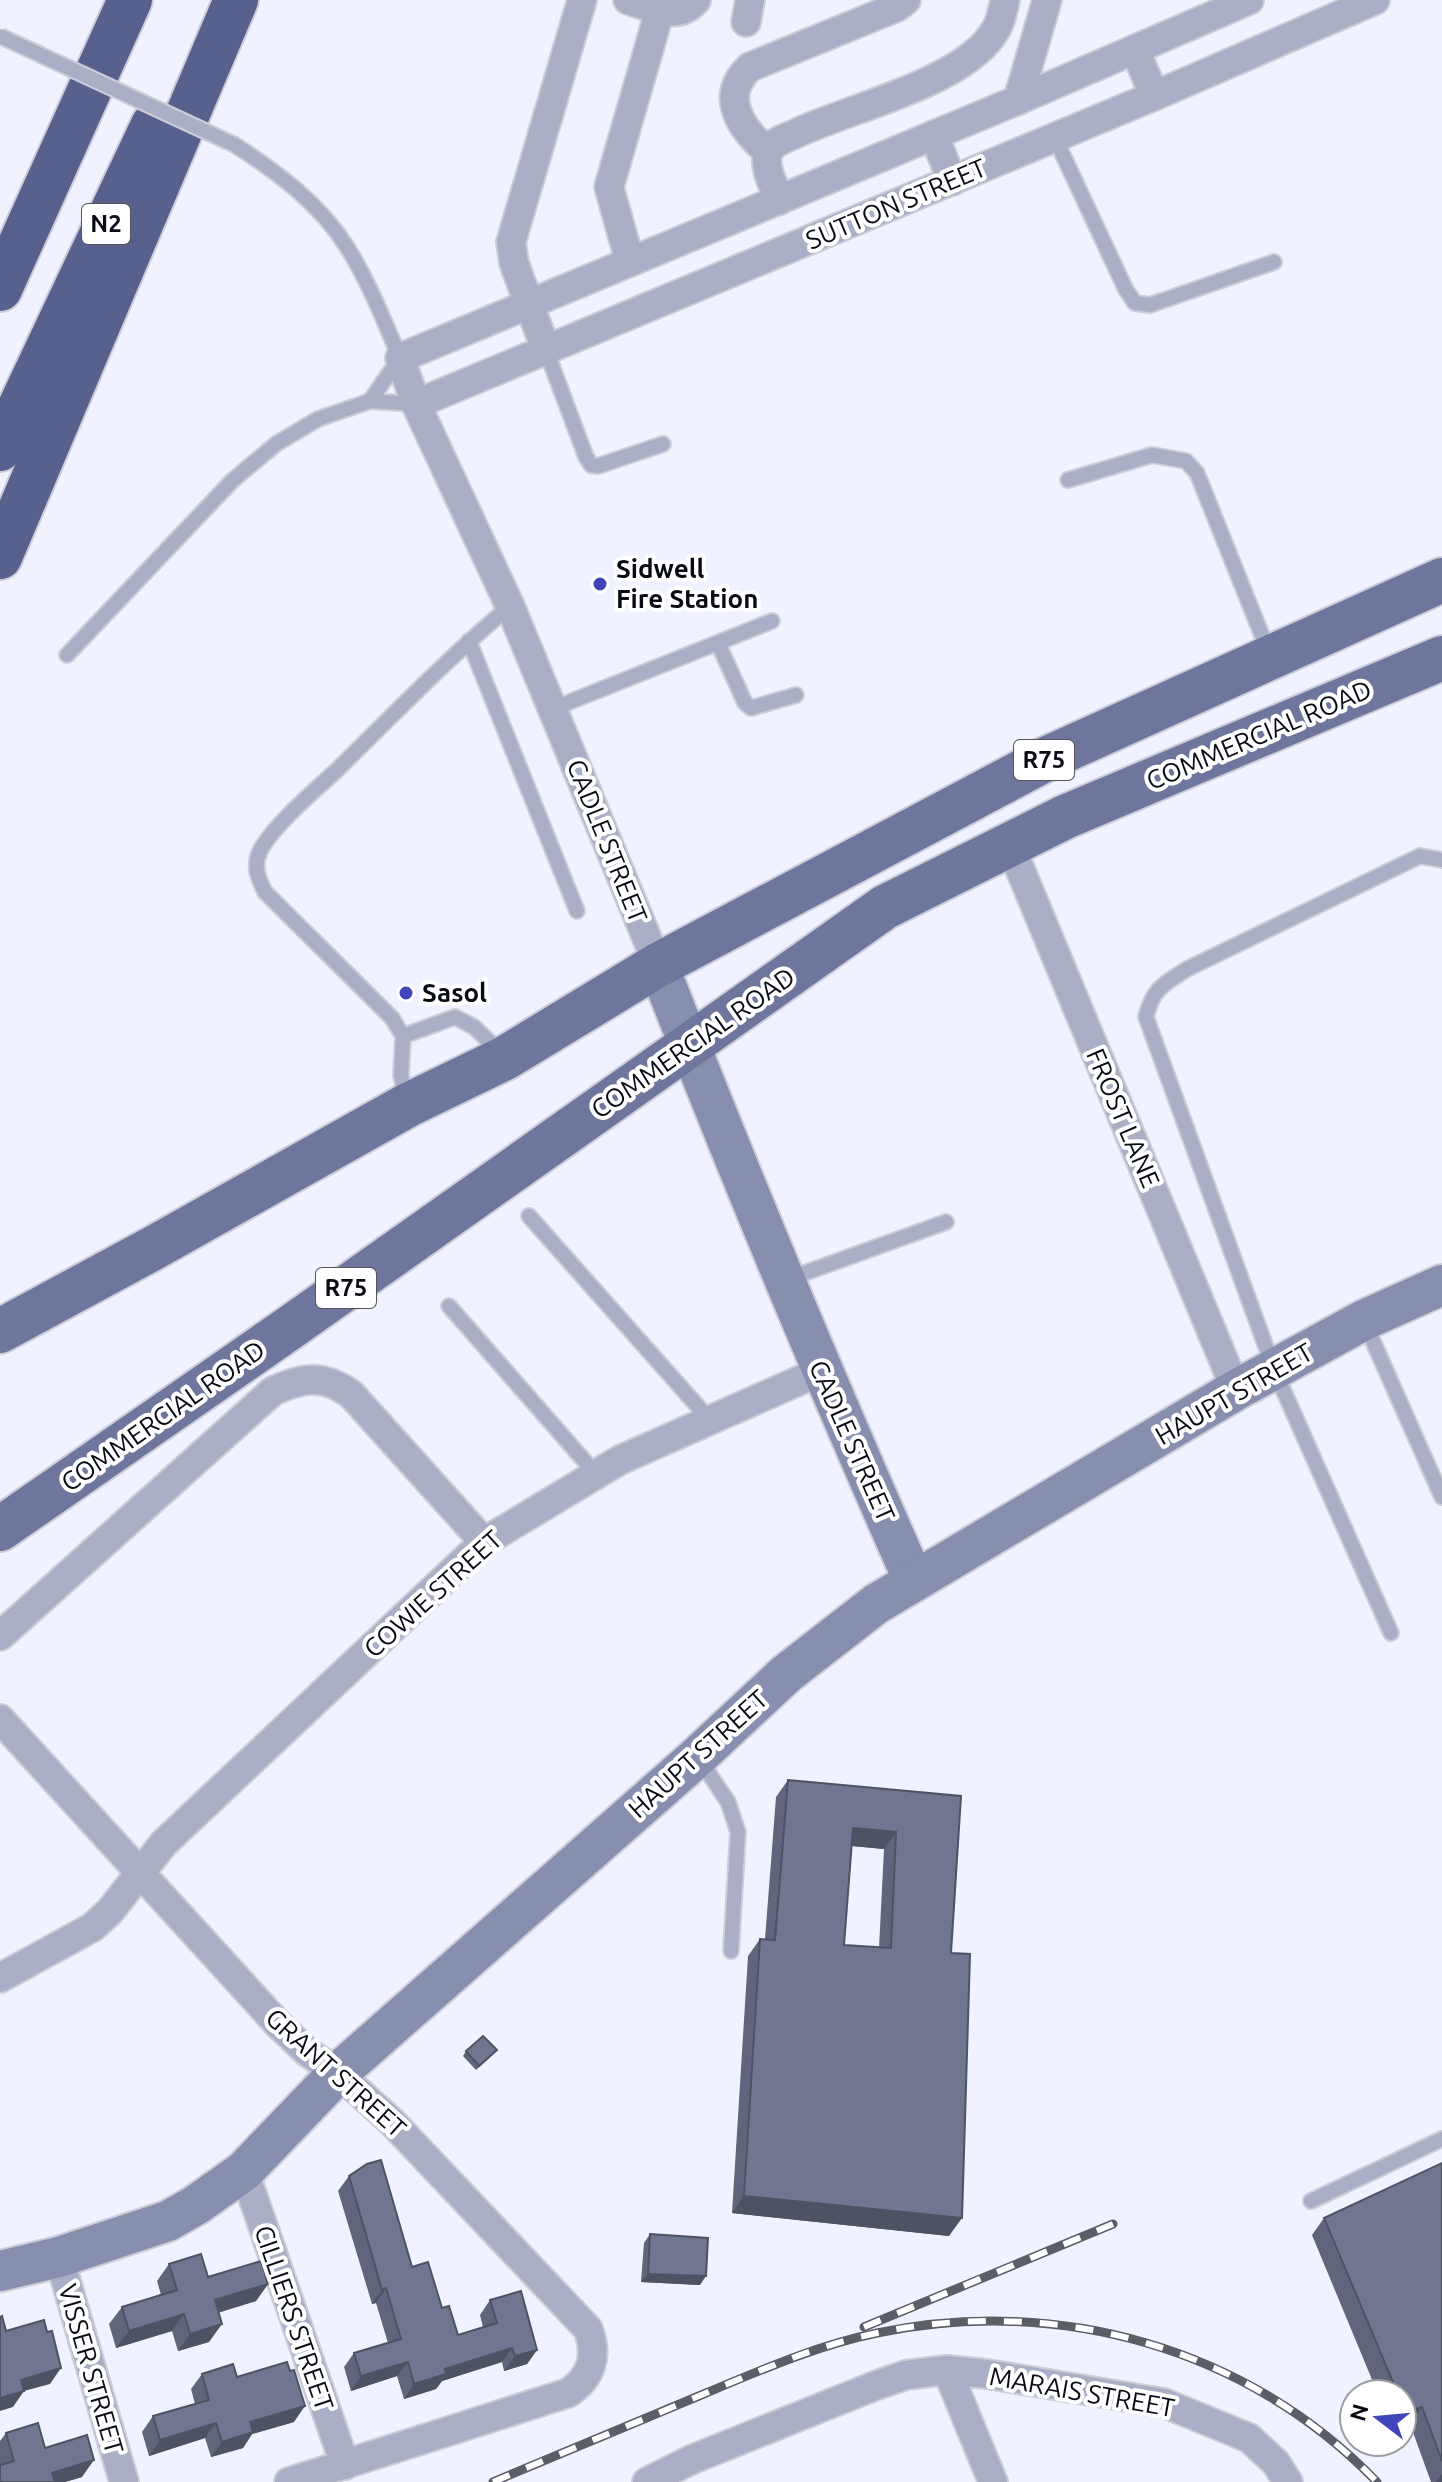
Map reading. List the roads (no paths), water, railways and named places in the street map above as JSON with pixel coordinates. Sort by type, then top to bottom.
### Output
[{"type":"highway","points":[[0,234],[92,58],[128,0]]},
{"type":"highway","points":[[0,289],[128,0]]},
{"type":"highway","name":"N2","points":[[0,449],[213,0]]},
{"type":"highway","points":[[0,557],[236,0]]},
{"type":"main road","name":"R75","points":[[0,1331],[408,1105],[505,1058],[658,965],[1050,757],[1442,580]]},
{"type":"main road","name":"COMMERCIAL ROAD","points":[[0,1529],[885,907],[1065,817],[1442,658]]},
{"type":"street","points":[[546,350],[514,263],[511,242],[582,0]]},
{"type":"street","points":[[628,0],[676,13],[684,11],[696,0]]},
{"type":"street","points":[[768,152],[743,126],[733,99],[735,88],[744,73],[750,67],[897,7],[906,0]]},
{"type":"street","points":[[780,200],[769,172],[768,152],[773,144],[947,74],[975,55],[987,42],[998,25],[1005,0]]},
{"type":"street","points":[[1018,100],[1047,0]]},
{"type":"street","name":"SUTTON STREET","points":[[400,358],[1249,0]]},
{"type":"street","name":"SUTTON STREET","points":[[416,404],[1055,138],[1375,0]]},
{"type":"street","points":[[630,262],[609,187],[660,10]]},
{"type":"street","points":[[1135,49],[1154,96]]},
{"type":"street","points":[[934,135],[952,181]]},
{"type":"street","name":"CADLE STREET","points":[[400,358],[416,404],[510,606],[821,1371],[914,1581]]},
{"type":"street","name":"FROST LANE","points":[[1010,845],[1236,1390]]},
{"type":"street","name":"HAUPT STREET","points":[[0,2271],[59,2257],[168,2221],[196,2205],[244,2171],[338,2073],[831,1636],[914,1581],[1236,1390],[1364,1320],[1442,1285]]},
{"type":"street","name":"COWIE STREET","points":[[0,1978],[93,1927],[110,1911],[164,1843],[484,1542],[595,1473],[821,1371]]},
{"type":"street","name":"COMMERCIAL ROAD","points":[[0,1636],[273,1391],[311,1378],[338,1385],[351,1394],[484,1542]]},
{"type":"street","name":"GRANT STREET","points":[[0,1719],[292,2039],[338,2073],[392,2122],[588,2329],[593,2344],[593,2360],[588,2375],[568,2393],[345,2465]]},
{"type":"street","name":"CILLIERS STREET","points":[[244,2171],[345,2465]]},
{"type":"street","name":"VISSER STREET","points":[[59,2257],[124,2482]]},
{"type":"street","points":[[947,2370],[993,2482]]},
{"type":"street","name":"MARAIS STREET","points":[[647,2482],[698,2471],[877,2385],[906,2375],[947,2370],[1164,2403],[1249,2438],[1276,2463],[1288,2482]]},
{"type":"street","points":[[289,2482],[345,2465]]},
{"type":"lane","name":"CADLE STREET","points":[[0,36],[235,145],[295,187],[346,244],[362,272],[400,358]]},
{"type":"lane","points":[[1055,138],[1126,290],[1135,303],[1150,305],[1274,262]]},
{"type":"lane","points":[[546,350],[591,465],[598,466],[663,444]]},
{"type":"lane","points":[[370,401],[400,358]]},
{"type":"lane","points":[[67,655],[233,480],[276,444],[318,419],[370,401],[416,404]]},
{"type":"lane","points":[[1068,480],[1152,455],[1186,461],[1197,473],[1271,657]]},
{"type":"lane","points":[[408,1105],[401,1075],[403,1036],[392,1018],[265,892],[256,871],[257,860],[270,838],[307,798],[469,641],[510,606]]},
{"type":"lane","points":[[552,709],[772,621]]},
{"type":"lane","points":[[469,641],[577,911]]},
{"type":"lane","points":[[718,643],[745,703],[751,708],[796,695]]},
{"type":"lane","points":[[1391,1633],[1274,1369],[1146,1017],[1150,998],[1165,983],[1187,969],[1420,856],[1442,860]]},
{"type":"lane","points":[[403,1036],[444,1019],[462,1019],[489,1038],[505,1058]]},
{"type":"lane","points":[[529,1216],[709,1419]]},
{"type":"lane","points":[[784,1280],[946,1222]]},
{"type":"lane","points":[[449,1306],[595,1473]]},
{"type":"lane","points":[[1364,1320],[1442,1497]]},
{"type":"lane","points":[[697,1757],[728,1802],[738,1832],[731,1951]]},
{"type":"lane","points":[[1311,2201],[1442,2139]]},
{"type":"railway","points":[[864,2327],[1113,2224]]},
{"type":"railway","points":[[493,2482],[833,2344],[877,2333],[945,2323],[1013,2321],[1081,2328],[1146,2343],[1210,2366],[1270,2397],[1326,2436],[1377,2482]]},
{"type":"place","name":"Sidwell Fire Station","points":[[600,584]]},
{"type":"place","name":"Sasol","points":[[406,993]]}]
